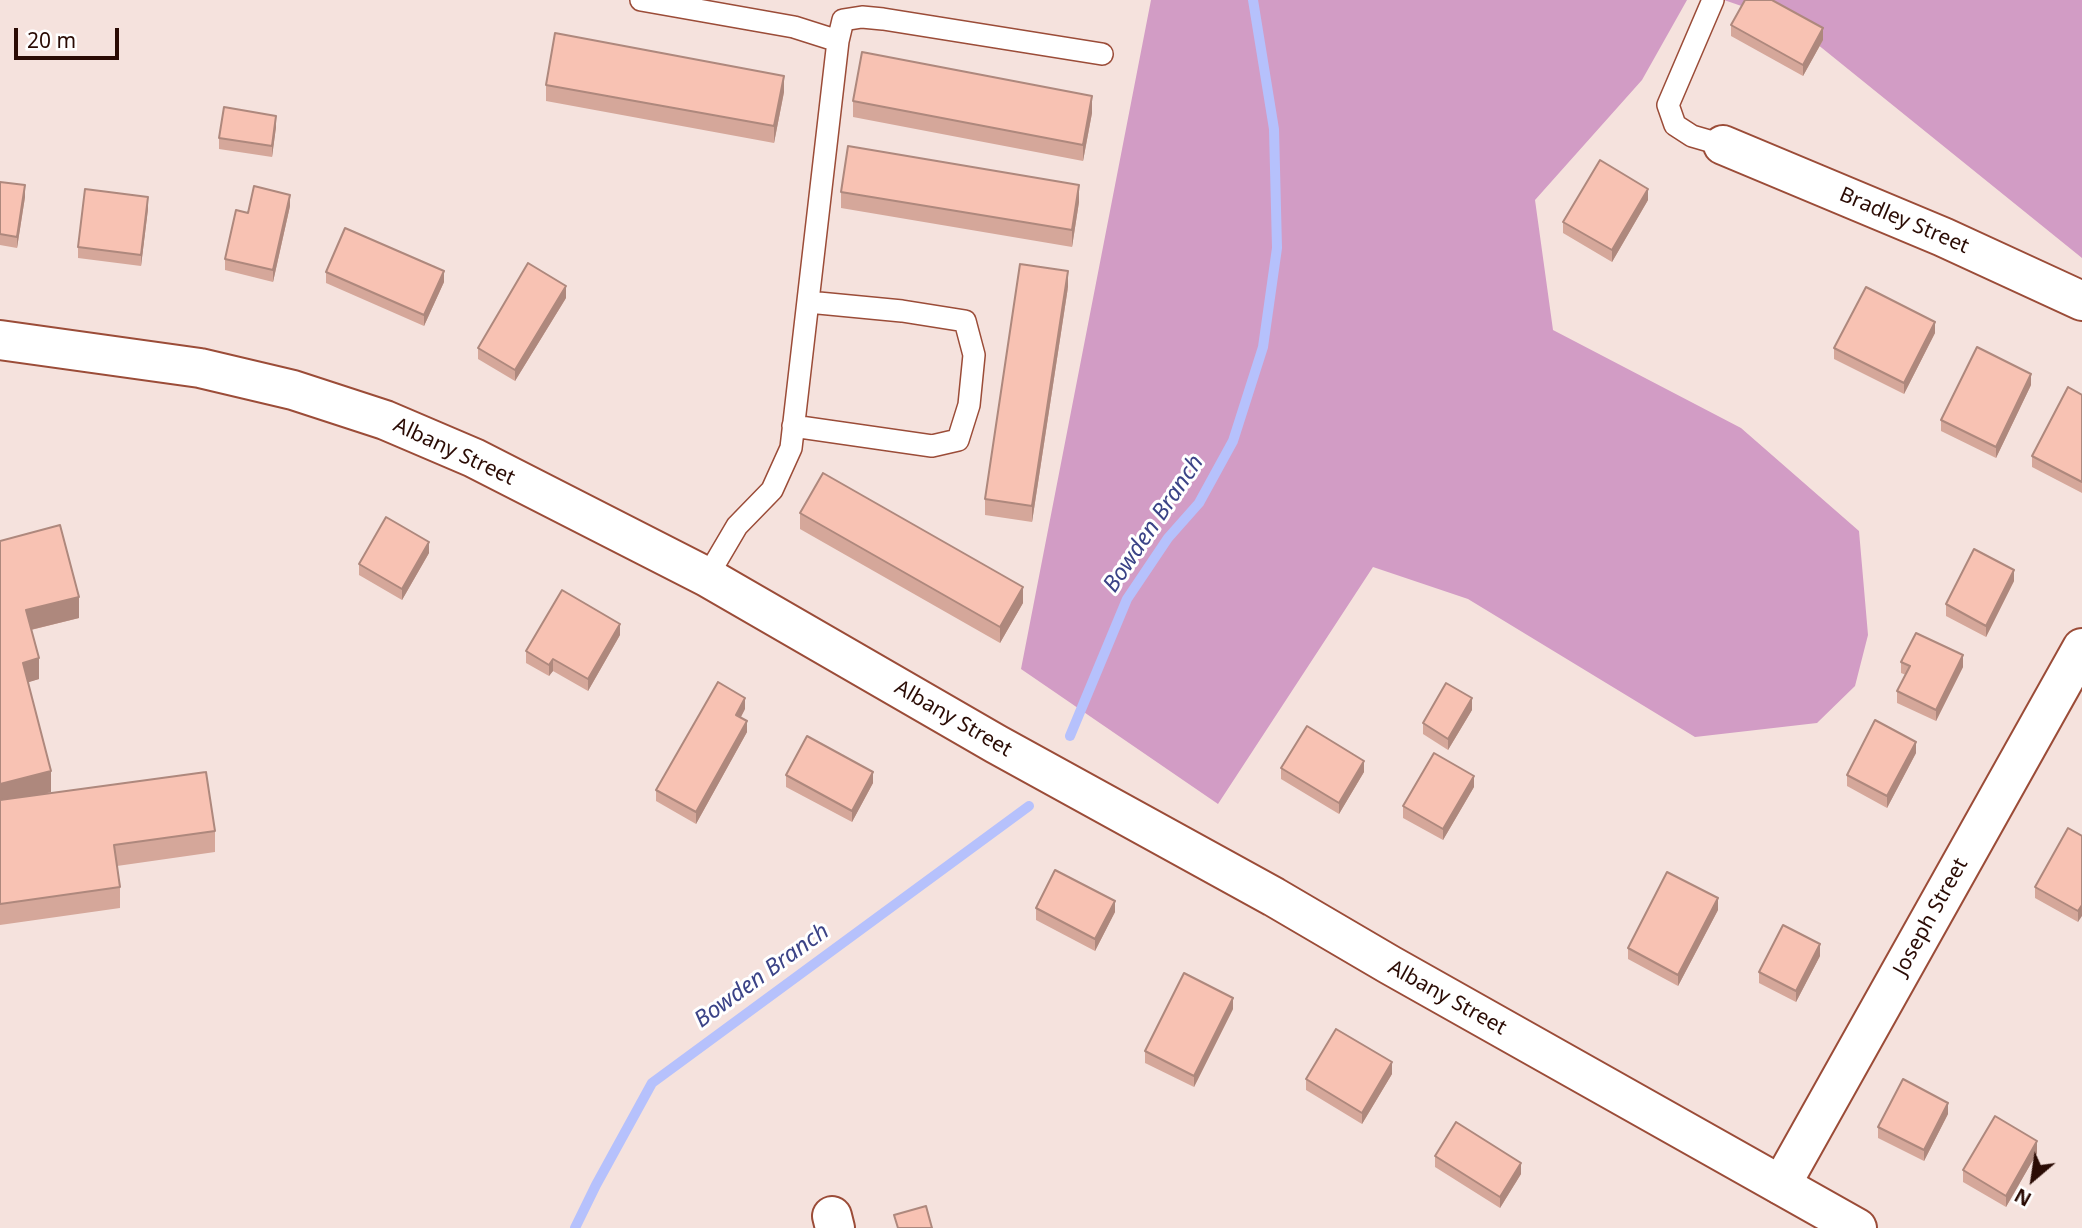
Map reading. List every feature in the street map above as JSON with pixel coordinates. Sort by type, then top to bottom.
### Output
[{"type":"street","name":"Bradley Street","points":[[1723,145],[1943,237],[2082,301]]},
{"type":"street","name":"Albany Street","points":[[0,340],[200,368],[293,390],[385,420],[474,458],[707,577],[984,737],[1274,897],[1857,1228]]},
{"type":"street","name":"Joseph Street","points":[[1781,1185],[2082,648]]},
{"type":"lane","points":[[641,0],[794,27],[838,41]]},
{"type":"lane","points":[[1713,0],[1668,105],[1675,125],[1692,136],[1723,145]]},
{"type":"lane","points":[[707,577],[737,526],[772,490],[791,448],[838,41],[843,20],[862,17],[1102,54]]},
{"type":"lane","points":[[793,426],[932,446],[958,440],[969,405],[974,355],[965,321],[902,311],[808,302]]},
{"type":"shaded area","points":[[1151,0],[1687,0],[1642,80],[1535,200],[1553,330],[1741,428],[1859,531],[1868,635],[1855,686],[1817,723],[1695,737],[1468,599],[1373,567],[1218,804],[1021,669]]},
{"type":"shaded area","points":[[1724,0],[2082,0],[2082,258],[1791,23]]},
{"type":"building","points":[[1745,0],[1772,0],[1823,28],[1803,65],[1731,25]]},
{"type":"building","points":[[555,33],[784,76],[774,126],[546,85]]},
{"type":"building","points":[[862,52],[1092,96],[1083,145],[853,101]]},
{"type":"building","points":[[224,107],[276,116],[272,146],[219,138]]},
{"type":"building","points":[[848,146],[1079,185],[1072,230],[841,192]]},
{"type":"building","points":[[1600,160],[1648,189],[1612,250],[1563,222]]},
{"type":"building","points":[[0,182],[25,185],[17,237],[0,234]]},
{"type":"building","points":[[254,186],[290,195],[273,270],[225,259],[236,210],[248,213]]},
{"type":"building","points":[[85,189],[148,197],[141,255],[78,247]]},
{"type":"building","points":[[345,228],[444,271],[424,315],[326,272]]},
{"type":"building","points":[[528,263],[566,286],[515,370],[478,348]]},
{"type":"building","points":[[1020,264],[1068,271],[1032,506],[985,499]]},
{"type":"building","points":[[1866,287],[1935,322],[1904,383],[1834,348]]},
{"type":"building","points":[[1977,347],[2031,374],[1996,447],[1941,420]]},
{"type":"building","points":[[2068,387],[2082,395],[2082,482],[2032,456]]},
{"type":"building","points":[[823,473],[1023,587],[1000,627],[800,513]]},
{"type":"building","points":[[386,517],[429,542],[402,589],[359,564]]},
{"type":"building","points":[[60,525],[79,597],[26,610],[39,658],[23,663],[51,771],[0,784],[0,541]]},
{"type":"building","points":[[1974,549],[2014,570],[1986,626],[1946,604]]},
{"type":"building","points":[[562,590],[620,624],[588,679],[553,659],[549,665],[526,651]]},
{"type":"building","points":[[1916,633],[1963,655],[1936,710],[1897,691],[1910,666],[1901,662]]},
{"type":"building","points":[[718,682],[745,698],[736,715],[747,721],[696,812],[656,790]]},
{"type":"building","points":[[1446,683],[1472,698],[1448,739],[1423,723]]},
{"type":"building","points":[[1875,720],[1916,742],[1887,796],[1847,775]]},
{"type":"building","points":[[1307,726],[1364,761],[1339,803],[1281,768]]},
{"type":"building","points":[[807,736],[873,772],[852,811],[786,775]]},
{"type":"building","points":[[1434,753],[1474,776],[1443,829],[1403,806]]},
{"type":"building","points":[[206,772],[215,831],[114,845],[120,887],[0,904],[0,800]]},
{"type":"building","points":[[2068,828],[2082,836],[2082,905],[2078,911],[2035,887]]},
{"type":"building","points":[[1055,870],[1115,901],[1095,939],[1036,908]]},
{"type":"building","points":[[1667,872],[1718,898],[1678,975],[1628,948]]},
{"type":"building","points":[[1783,925],[1820,944],[1796,991],[1759,972]]},
{"type":"building","points":[[1184,973],[1233,998],[1194,1076],[1145,1051]]},
{"type":"building","points":[[1336,1029],[1392,1062],[1362,1113],[1306,1079]]},
{"type":"building","points":[[1903,1079],[1948,1103],[1924,1150],[1878,1127]]},
{"type":"building","points":[[1995,1116],[2037,1141],[2006,1196],[1963,1170]]},
{"type":"building","points":[[1456,1122],[1521,1163],[1500,1197],[1435,1156]]},
{"type":"building","points":[[926,1206],[932,1228],[898,1228],[894,1215]]},
{"type":"waterway","name":"Bowden Branch","points":[[1070,736],[1127,599],[1168,538],[1199,503],[1233,441],[1263,347],[1277,248],[1274,129],[1253,0]]},
{"type":"waterway","name":"Bowden Branch","points":[[575,1228],[652,1083],[1029,806]]}]
